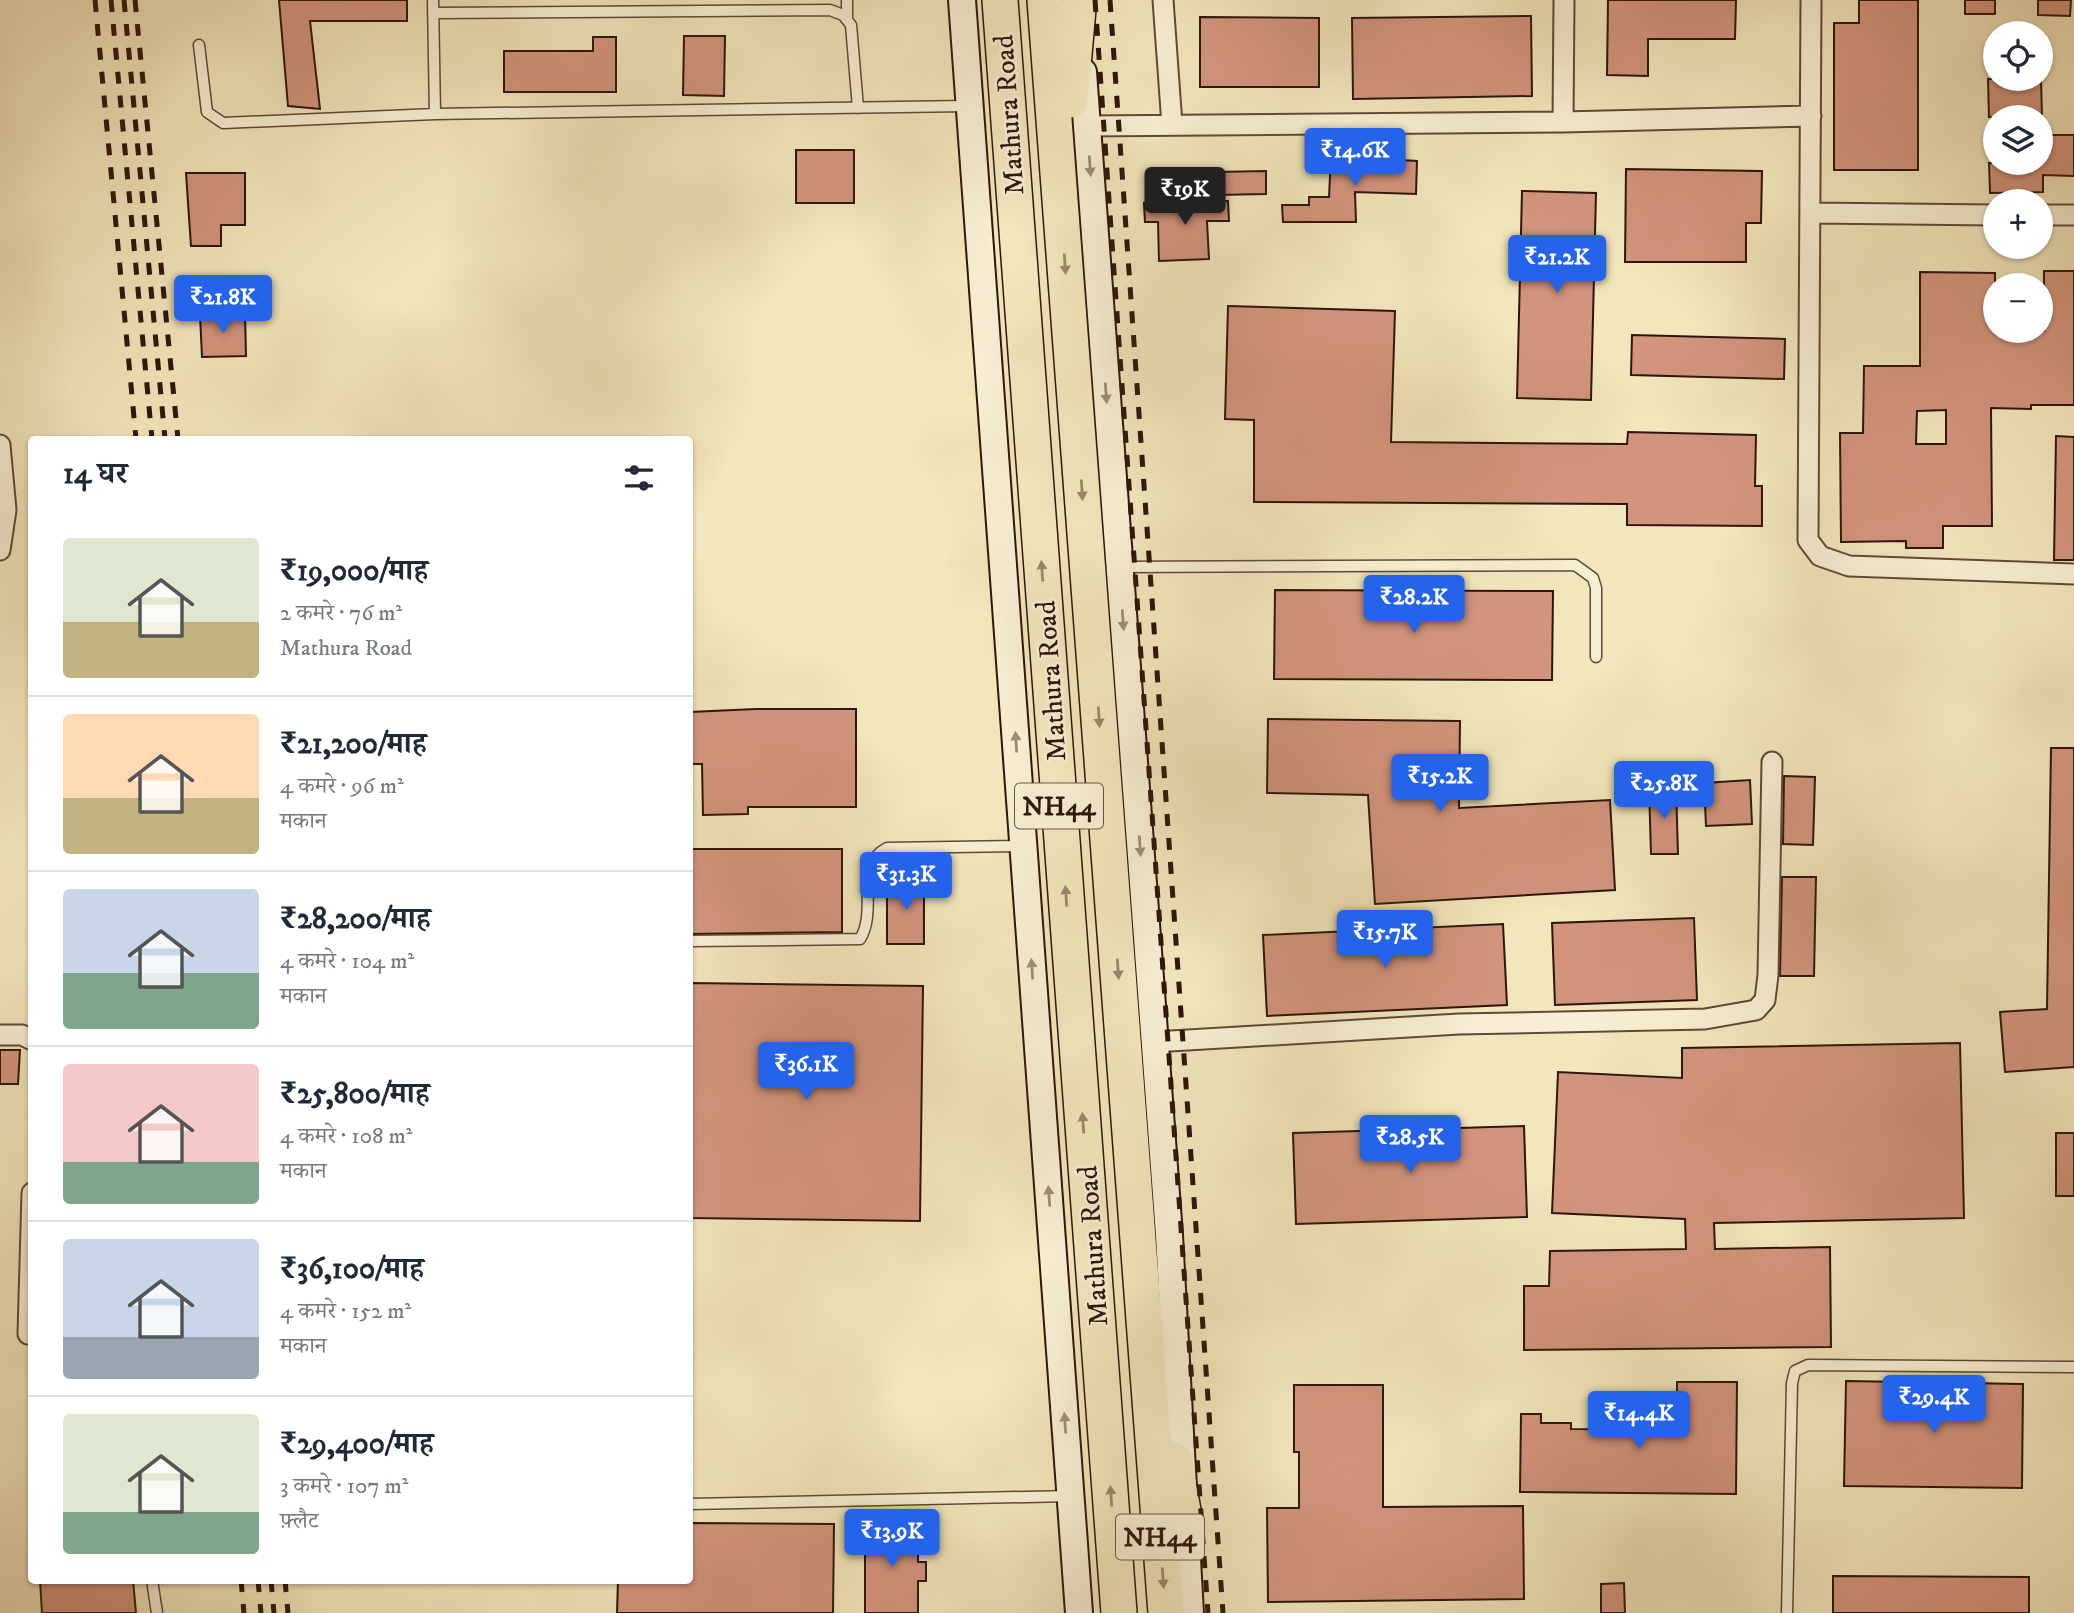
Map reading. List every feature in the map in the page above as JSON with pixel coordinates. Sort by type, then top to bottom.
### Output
[{"type":"highway","name":"Mathura Road","points":[[999,0],[1119,1613]]},
{"type":"highway","name":"Mathura Road","points":[[1067,3],[1061,210],[1143,1314]]},
{"type":"highway","points":[[1143,1314],[1161,1369],[1185,1522]]},
{"type":"highway","name":"NH44","points":[[1143,1314],[1166,1613]]},
{"type":"main road","points":[[962,0],[1079,1613]]},
{"type":"main road","points":[[1067,3],[1087,126],[1154,1042],[1190,1613]]},
{"type":"street","points":[[1163,0],[1172,125]]},
{"type":"street","points":[[1563,122],[1564,0]]},
{"type":"street","points":[[1811,0],[1812,213],[1807,531],[1815,551],[1837,564],[1849,566],[2074,574]]},
{"type":"street","points":[[1087,126],[1563,122],[1811,116]]},
{"type":"street","points":[[1812,213],[1983,215]]},
{"type":"street","points":[[2053,215],[2074,215]]},
{"type":"street","points":[[0,446],[6,509],[1,546]]},
{"type":"street","points":[[1154,1042],[1459,1024],[1705,1019],[1756,1010],[1765,1000],[1768,975],[1772,762]]},
{"type":"street","points":[[0,1035],[22,1035],[28,1038]]},
{"type":"lane","points":[[433,0],[435,114]]},
{"type":"lane","points":[[847,0],[847,19]]},
{"type":"lane","points":[[433,13],[836,12],[851,25],[858,108]]},
{"type":"lane","points":[[199,44],[207,112],[223,123],[435,114],[970,106]]},
{"type":"lane","points":[[1118,567],[1575,565],[1593,578],[1596,588],[1596,657]]},
{"type":"lane","points":[[693,941],[860,939],[868,927],[869,865],[875,854],[887,848],[1023,846]]},
{"type":"lane","points":[[1787,1613],[1792,1383],[1796,1371],[1808,1365],[2074,1367]]},
{"type":"lane","points":[[693,1504],[1070,1496]]},
{"type":"lane","points":[[153,1584],[157,1613]]},
{"type":"building","points":[[279,0],[407,0],[407,21],[310,21],[320,109],[288,106]]},
{"type":"building","points":[[1608,0],[1736,0],[1735,39],[1648,39],[1648,76],[1607,75]]},
{"type":"building","points":[[1859,0],[1918,0],[1918,170],[1834,170],[1834,23],[1859,23]]},
{"type":"building","points":[[1965,0],[1995,0],[1995,14],[1965,14]]},
{"type":"building","points":[[2038,0],[2071,0],[2070,16],[2038,15]]},
{"type":"building","points":[[1531,16],[1532,96],[1353,99],[1352,18]]},
{"type":"building","points":[[1200,17],[1319,18],[1319,87],[1200,87]]},
{"type":"building","points":[[684,36],[725,36],[724,96],[683,95]]},
{"type":"building","points":[[593,37],[616,37],[616,92],[504,92],[504,51],[593,51]]},
{"type":"building","points":[[1988,91],[2041,91],[2042,105],[1989,105]]},
{"type":"building","points":[[2053,135],[2074,135],[2074,176],[2043,175],[2053,175]]},
{"type":"building","points":[[796,150],[854,150],[854,203],[796,203]]},
{"type":"building","points":[[1331,156],[1417,161],[1416,194],[1355,192],[1356,222],[1283,222],[1282,205],[1309,205],[1309,197],[1329,197]]},
{"type":"building","points":[[1626,169],[1762,171],[1761,223],[1746,223],[1746,262],[1625,262]]},
{"type":"building","points":[[1266,171],[1266,194],[1216,195],[1215,172]]},
{"type":"building","points":[[186,173],[245,173],[245,225],[221,225],[221,246],[191,246]]},
{"type":"building","points":[[1989,175],[2043,175],[2043,189],[1990,189]]},
{"type":"building","points":[[1522,191],[1596,193],[1591,400],[1517,398]]},
{"type":"building","points":[[1228,201],[1229,221],[1207,221],[1209,259],[1159,261],[1158,222],[1145,222],[1144,203]]},
{"type":"building","points":[[2044,271],[2074,271],[2074,405],[2031,405],[2031,409],[1991,408],[1992,526],[1943,526],[1943,548],[1906,548],[1906,541],[1841,542],[1840,433],[1863,433],[1864,366],[1920,366],[1920,272],[1995,273],[1983,273],[1983,343],[2053,343],[2053,273]],"holes":[[[1946,410],[1946,444],[1916,444],[1917,411]]]},
{"type":"building","points":[[1228,306],[1395,311],[1391,442],[1627,444],[1628,432],[1756,435],[1755,486],[1762,486],[1762,526],[1627,525],[1627,504],[1254,502],[1254,420],[1225,419]]},
{"type":"building","points":[[245,313],[246,356],[202,357],[200,315]]},
{"type":"building","points":[[1632,335],[1785,339],[1784,379],[1631,375]]},
{"type":"building","points":[[2056,436],[2074,437],[2074,560],[2054,560]]},
{"type":"building","points":[[1275,590],[1553,591],[1552,680],[1274,679]]},
{"type":"building","points":[[856,709],[856,807],[748,807],[748,814],[703,815],[702,764],[693,764],[693,712]]},
{"type":"building","points":[[1268,719],[1460,721],[1459,808],[1610,800],[1615,890],[1375,904],[1368,795],[1267,793]]},
{"type":"building","points":[[2051,748],[2074,748],[2074,1067],[2005,1072],[2000,1012],[2047,1009]]},
{"type":"building","points":[[1784,776],[1815,777],[1813,845],[1783,844]]},
{"type":"building","points":[[1750,780],[1752,824],[1706,826],[1704,783]]},
{"type":"building","points":[[1676,787],[1678,854],[1651,854],[1649,788]]},
{"type":"building","points":[[693,849],[842,849],[842,932],[693,934]]},
{"type":"building","points":[[1782,877],[1816,877],[1814,976],[1780,976]]},
{"type":"building","points":[[887,879],[924,879],[924,944],[887,944]]},
{"type":"building","points":[[1694,918],[1697,1000],[1555,1005],[1552,923]]},
{"type":"building","points":[[1503,924],[1507,1005],[1267,1016],[1263,935]]},
{"type":"building","points":[[693,983],[923,986],[920,1221],[693,1218]]},
{"type":"building","points":[[1960,1043],[1964,1218],[1714,1223],[1715,1249],[1830,1247],[1831,1347],[1524,1350],[1524,1286],[1549,1286],[1550,1251],[1686,1249],[1685,1219],[1552,1213],[1558,1072],[1682,1078],[1682,1048]]},
{"type":"building","points":[[0,1050],[20,1050],[18,1084],[0,1084]]},
{"type":"building","points":[[1524,1126],[1527,1217],[1296,1224],[1293,1133]]},
{"type":"building","points":[[2056,1133],[2074,1133],[2074,1196],[2056,1196]]},
{"type":"building","points":[[1846,1381],[2023,1384],[2022,1488],[1844,1486]]},
{"type":"building","points":[[1677,1382],[1737,1382],[1736,1494],[1520,1492],[1521,1414],[1541,1414],[1541,1423],[1571,1423],[1571,1429],[1677,1430]]},
{"type":"building","points":[[1294,1385],[1383,1385],[1383,1507],[1523,1506],[1524,1599],[1268,1602],[1267,1508],[1299,1508],[1299,1452],[1294,1452]]},
{"type":"building","points":[[693,1523],[834,1524],[833,1613],[617,1613],[618,1584],[693,1584]]},
{"type":"building","points":[[865,1524],[918,1524],[918,1562],[926,1562],[926,1581],[918,1581],[918,1613],[865,1613]]},
{"type":"building","points":[[1833,1576],[2029,1577],[2029,1613],[1833,1613]]},
{"type":"building","points":[[1624,1583],[1625,1613],[1601,1613],[1601,1584]]},
{"type":"building","points":[[40,1584],[133,1584],[136,1613],[42,1613]]},
{"type":"railway","points":[[95,0],[136,436]]},
{"type":"railway","points":[[111,0],[152,436]]},
{"type":"railway","points":[[124,0],[165,436]]},
{"type":"railway","points":[[135,0],[178,436]]},
{"type":"railway","points":[[1095,0],[1208,1613]]},
{"type":"railway","points":[[1110,0],[1223,1613]]},
{"type":"railway","points":[[241,1584],[244,1613]]},
{"type":"railway","points":[[258,1584],[261,1613]]},
{"type":"railway","points":[[271,1584],[274,1613]]},
{"type":"railway","points":[[285,1584],[288,1613]]}]
